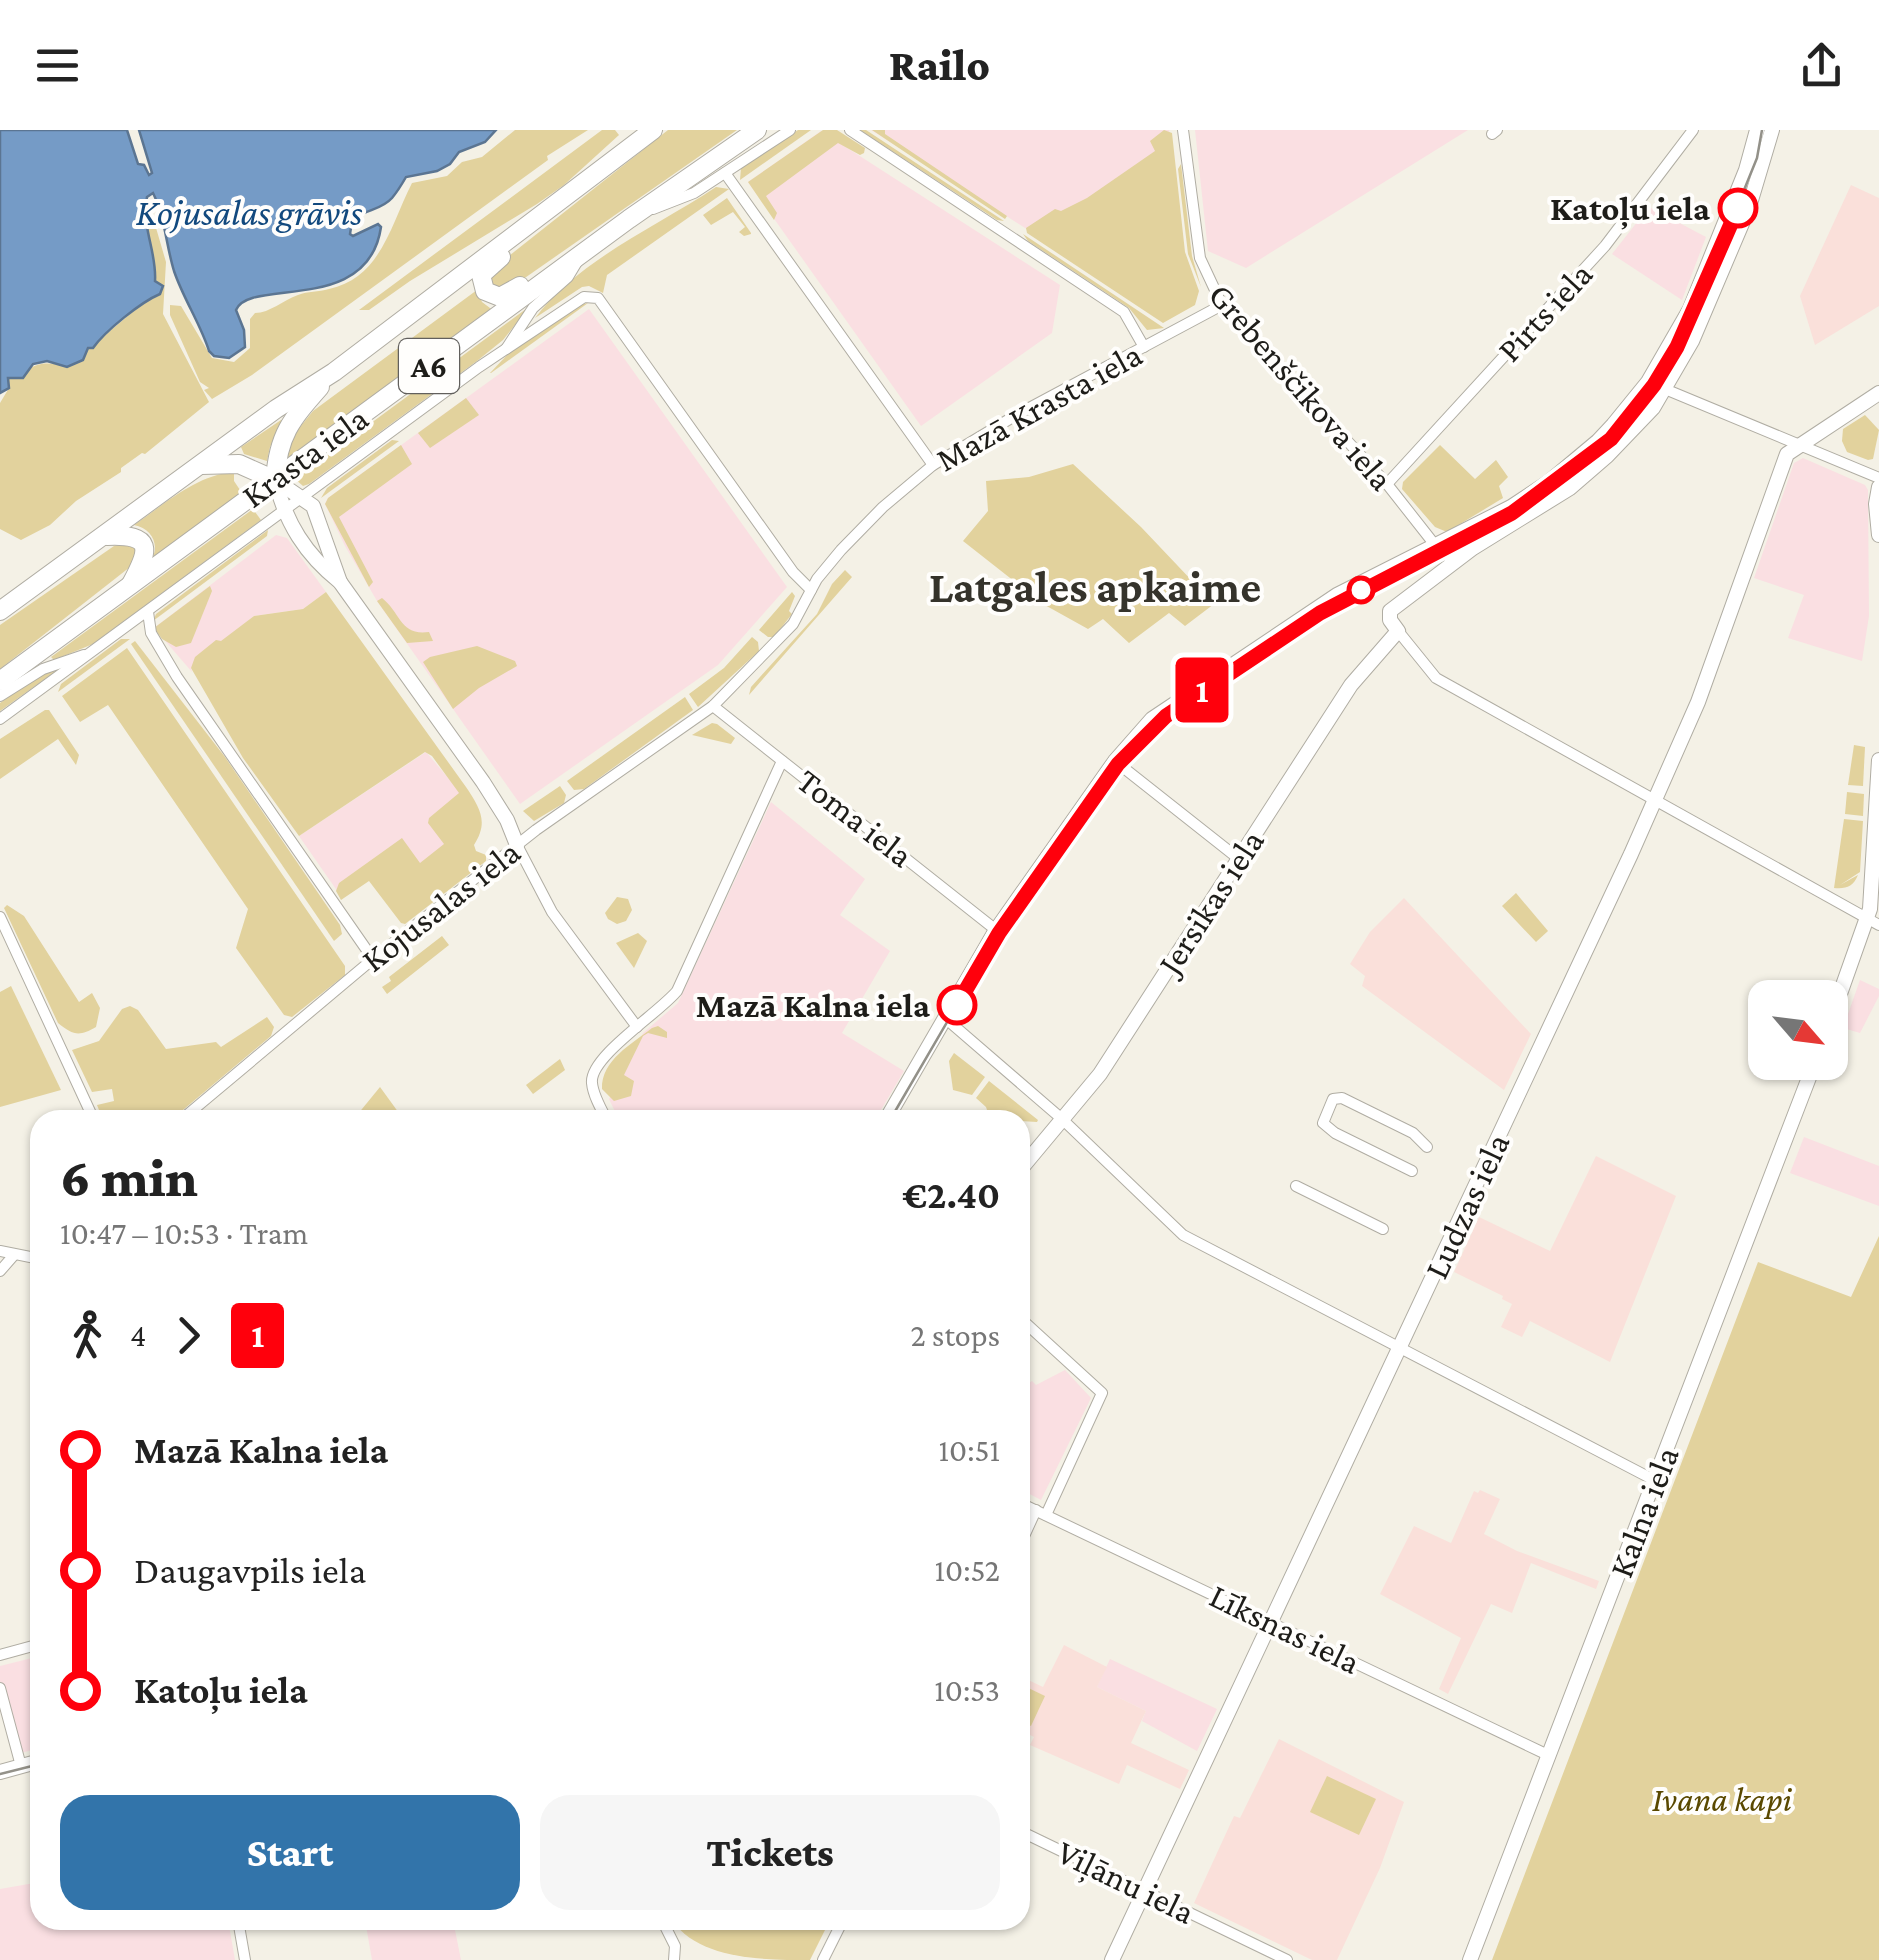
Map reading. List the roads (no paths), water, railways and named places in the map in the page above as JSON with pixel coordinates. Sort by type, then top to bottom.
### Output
[{"type":"highway","name":"Krasta iela","points":[[0,611],[276,408],[334,372],[653,130]]},
{"type":"highway","name":"Krasta iela","points":[[0,682],[582,252],[758,130]]},
{"type":"highway","name":"A6","points":[[582,252],[550,266],[508,294],[496,297],[483,287],[482,275],[489,267],[565,209],[587,179]]},
{"type":"highway","points":[[201,465],[239,464],[275,480],[277,450],[290,422],[334,372]]},
{"type":"highway","points":[[106,536],[130,535],[146,546],[146,557],[128,588]]},
{"type":"street","points":[[629,219],[694,193],[790,130]]},
{"type":"street","points":[[850,130],[1124,312],[1144,347]]},
{"type":"street","name":"Grebenščikova iela","points":[[1184,130],[1200,258],[1204,274],[1222,305],[1455,564]]},
{"type":"street","name":"Pirts iela","points":[[1387,484],[1606,246],[1693,130]]},
{"type":"street","points":[[892,1110],[996,930],[1115,761],[1144,727],[1172,703],[1337,596],[1512,507],[1598,441],[1648,382],[1690,309],[1740,188],[1758,130]]},
{"type":"street","points":[[1772,130],[1732,250],[1692,341],[1652,408],[1570,488],[1473,548],[1407,595],[1390,611],[1390,620],[1436,678],[1873,922]]},
{"type":"street","points":[[725,173],[932,464]]},
{"type":"street","points":[[505,350],[532,308],[568,276],[582,252]]},
{"type":"street","points":[[0,719],[505,350],[584,298],[598,298],[794,572],[811,590]]},
{"type":"street","name":"Mazā Krasta iela","points":[[713,706],[793,624],[811,590],[841,550],[932,464],[1222,305]]},
{"type":"street","points":[[1648,382],[1879,478]]},
{"type":"street","points":[[1798,443],[1879,393]]},
{"type":"street","name":"Ludzas iela","points":[[1112,1960],[1656,800],[1704,686],[1782,464],[1798,443]]},
{"type":"street","points":[[275,480],[313,506],[340,582],[482,782],[506,820],[552,912],[638,1027]]},
{"type":"street","points":[[275,480],[283,512],[320,566],[340,582]]},
{"type":"street","points":[[1879,487],[1879,534]]},
{"type":"street","points":[[148,612],[151,632],[177,677],[374,959]]},
{"type":"street","name":"Jersikas iela","points":[[1030,1158],[1100,1074],[1351,685],[1398,631]]},
{"type":"street","points":[[0,696],[43,669],[93,652]]},
{"type":"street","name":"Kojusalas iela","points":[[193,1110],[517,845],[713,706]]},
{"type":"street","name":"Toma iela","points":[[713,706],[996,930]]},
{"type":"street","points":[[602,1110],[591,1082],[594,1068],[677,991],[782,760]]},
{"type":"street","points":[[1848,980],[1873,922],[1879,760]]},
{"type":"street","points":[[1115,761],[1239,859]]},
{"type":"street","points":[[0,917],[89,1110]]},
{"type":"street","points":[[944,1018],[1062,1119],[1183,1235],[1656,1482]]},
{"type":"street","name":"Kalna iela","points":[[1470,1960],[1808,1080]]},
{"type":"street","points":[[1412,1171],[1328,1128],[1323,1123],[1329,1108],[1334,1100],[1342,1098],[1412,1134],[1426,1147]]},
{"type":"street","points":[[1296,1186],[1383,1228]]},
{"type":"street","points":[[0,1250],[30,1257]]},
{"type":"street","points":[[0,1271],[14,1255]]},
{"type":"street","points":[[1030,1327],[1102,1393],[1030,1529]]},
{"type":"street","name":"Līksnas iela","points":[[1030,1507],[1550,1756]]},
{"type":"street","points":[[0,1655],[30,1647]]},
{"type":"street","points":[[0,1688],[21,1766]]},
{"type":"street","points":[[0,1772],[30,1764]]},
{"type":"street","name":"Viļānu iela","points":[[1030,1836],[1287,1960]]},
{"type":"street","points":[[240,1930],[245,1960]]},
{"type":"street","points":[[667,1930],[676,1946],[674,1960]]},
{"type":"street","points":[[824,1960],[838,1930]]},
{"type":"water","name":"Kojusalas grāvis","points":[[0,130],[127,130],[138,164],[144,165],[149,175],[152,173],[139,130],[496,130],[485,142],[459,152],[450,164],[437,171],[406,177],[386,203],[355,219],[350,234],[353,236],[378,224],[381,227],[372,255],[355,273],[333,284],[245,301],[236,310],[244,330],[245,347],[229,358],[214,356],[209,351],[174,271],[153,193],[147,197],[146,219],[155,281],[163,286],[160,294],[88,348],[83,360],[67,367],[47,361],[33,364],[23,378],[8,378],[9,388],[0,393]]},
{"type":"tram line","points":[[896,1110],[999,933],[1118,764],[1154,727],[1190,698],[1320,613],[1512,513],[1611,439],[1654,385],[1695,311],[1757,158],[1762,130]]},
{"type":"tram line","name":"1","points":[[957,1005],[999,933],[1118,764],[1166,716],[1320,613],[1512,513],[1611,439],[1654,385],[1677,347],[1738,208]]},
{"type":"tram line","points":[[0,1774],[30,1766]]},
{"type":"place","name":"Katoļu iela","points":[[1738,208]]},
{"type":"place","name":"Mazā Kalna iela","points":[[957,1005]]},
{"type":"district","name":"Latgales apkaime","points":[[1095,587]]},
{"type":"park label","name":"Ivana kapi","points":[[1722,1799]]}]
